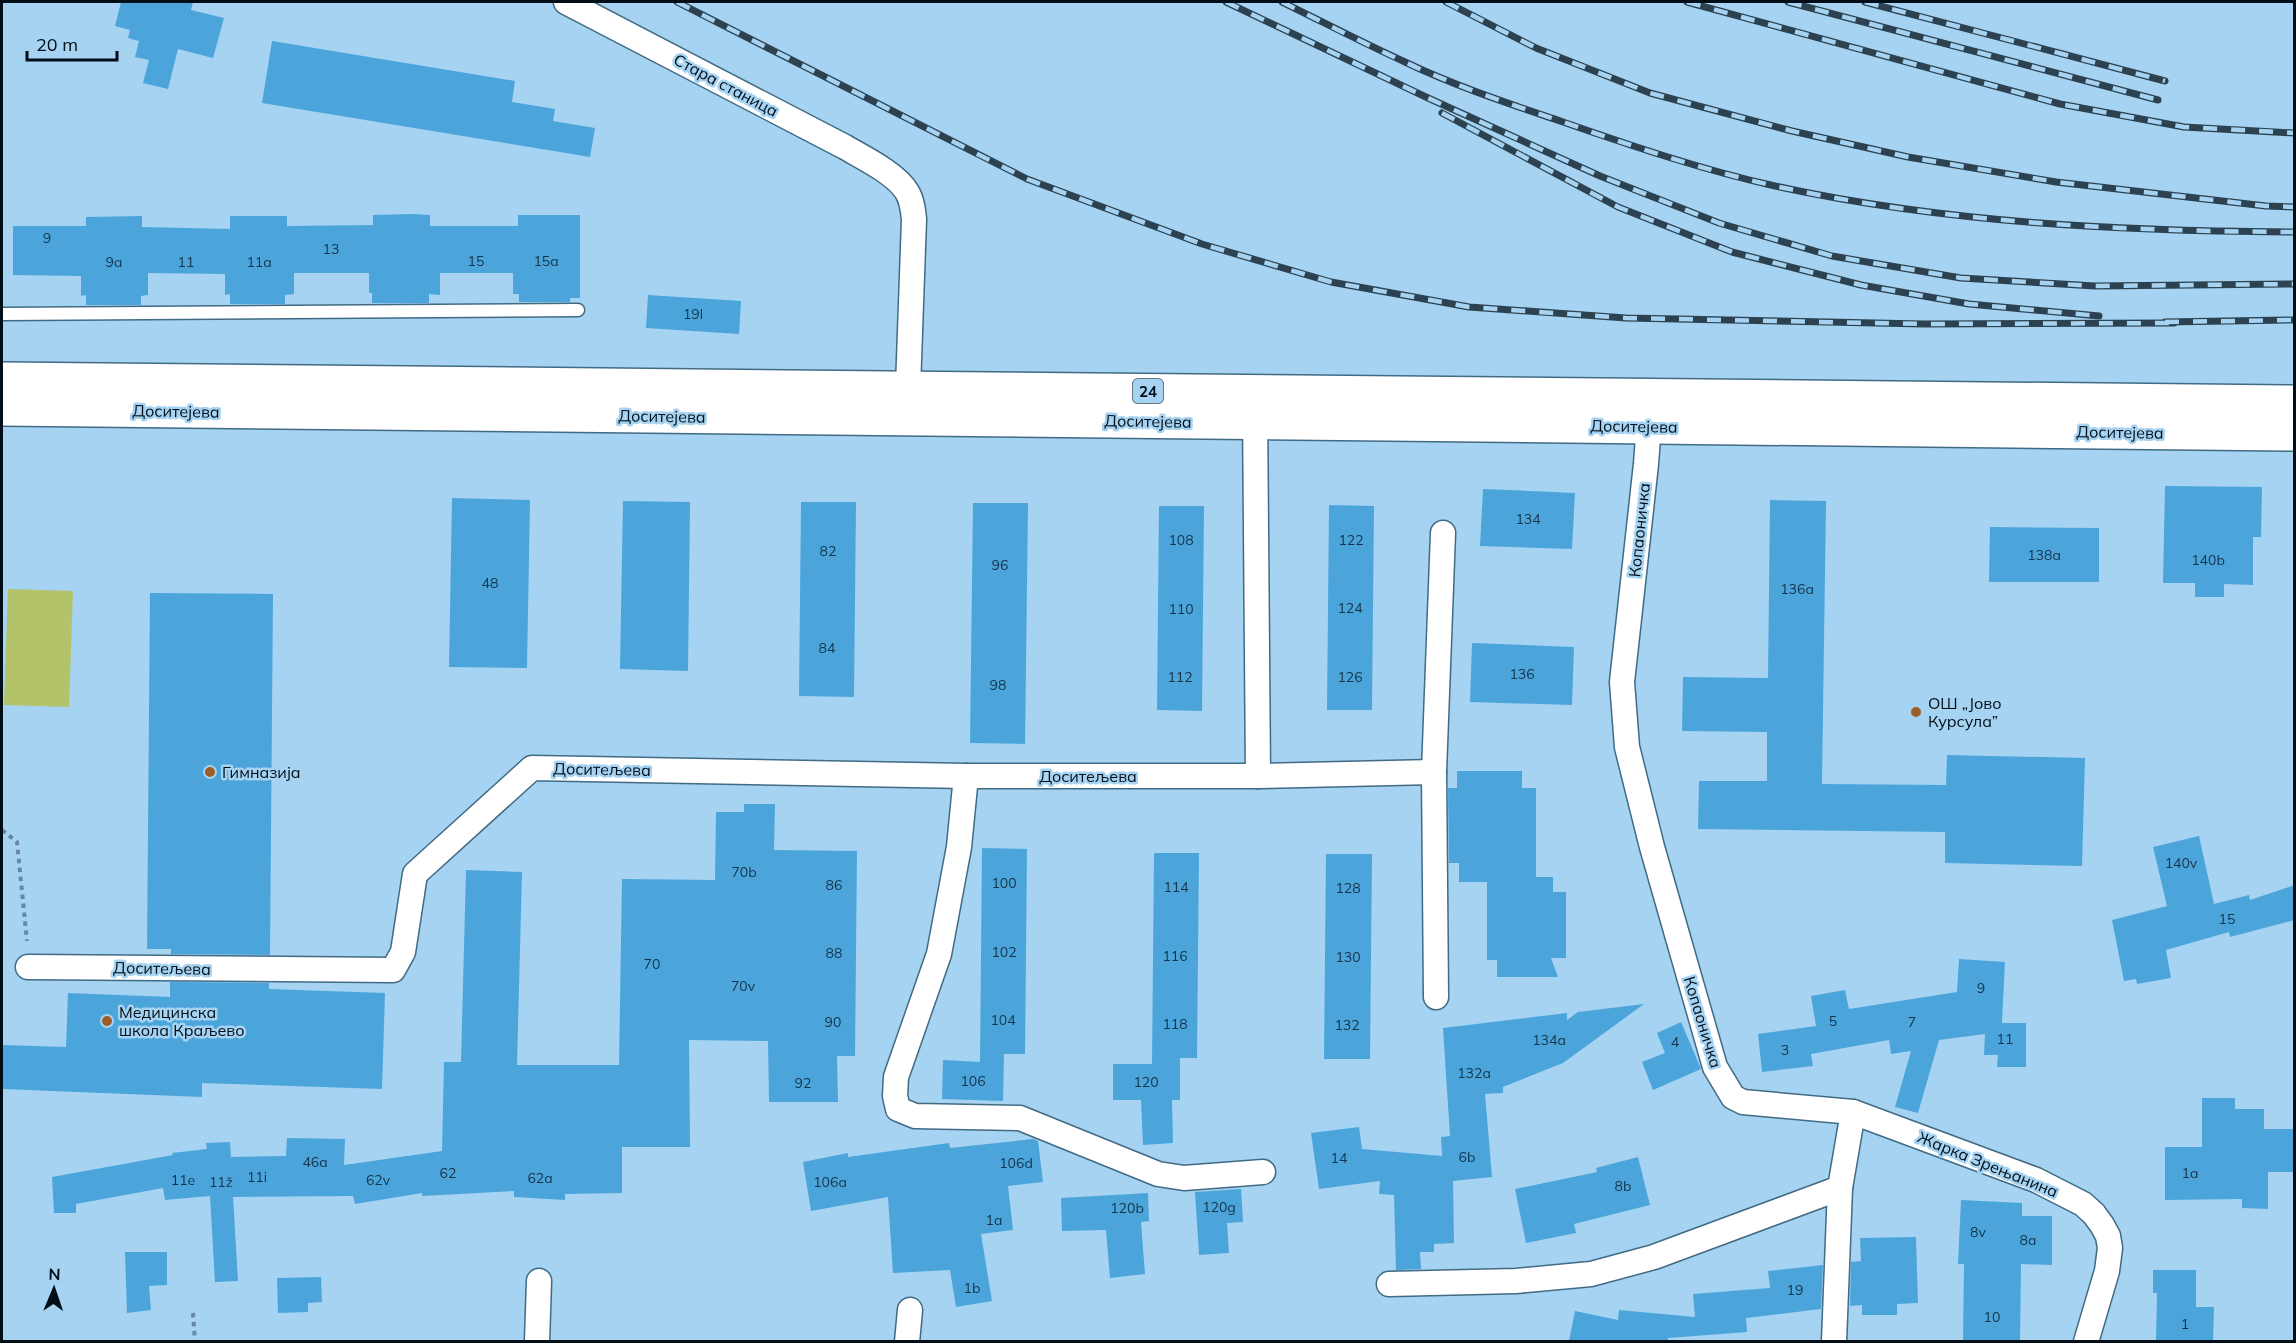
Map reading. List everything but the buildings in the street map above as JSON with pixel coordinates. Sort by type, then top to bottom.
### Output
[{"type":"main road","name":"Доситејева","points":[[2,379],[908,388],[1255,407]]},
{"type":"main road","name":"Доситејева","points":[[2,409],[1255,407],[1650,411],[2295,402]]},
{"type":"main road","name":"Доситејева","points":[[1650,411],[2295,434]]},
{"type":"street","name":"Стара станица","points":[[566,2],[845,147],[885,172],[906,190],[914,219],[908,388]]},
{"type":"street","points":[[1255,407],[1258,776]]},
{"type":"street","name":"Копаоничка","points":[[1650,411],[1622,682],[1627,747],[1652,847],[1712,1056],[1727,1090],[1732,1097],[1743,1102],[1853,1112]]},
{"type":"street","points":[[1436,997],[1434,772],[1443,533]]},
{"type":"street","name":"Доситељева","points":[[28,967],[393,970],[403,952],[415,874],[532,768],[966,776],[1258,776],[1434,772]]},
{"type":"street","points":[[966,776],[959,847],[939,954],[896,1077],[895,1096],[898,1109],[915,1116],[1020,1118],[1158,1174],[1184,1178],[1263,1172]]},
{"type":"street","points":[[1834,1341],[1840,1188],[1853,1112]]},
{"type":"street","name":"Жарка Зрењанина","points":[[1853,1112],[2036,1180],[2083,1204],[2094,1214],[2108,1236],[2110,1248],[2108,1270],[2086,1341]]},
{"type":"street","points":[[1389,1284],[1516,1281],[1591,1274],[1654,1257],[1840,1188]]},
{"type":"street","points":[[537,1341],[539,1281]]},
{"type":"street","points":[[907,1341],[909,1310]]},
{"type":"lane","points":[[2,314],[578,310]]},
{"type":"path","points":[[2,830],[17,842],[28,967]]},
{"type":"path","points":[[193,1313],[195,1341]]},
{"type":"green space","points":[[8,589],[73,591],[69,707],[4,705]]},
{"type":"railway","points":[[677,2],[1027,179],[1202,244],[1331,282],[1469,307],[1626,318],[1924,324],[2174,323]]},
{"type":"railway","points":[[1226,2],[1428,98],[1600,176],[1719,223],[1832,256],[1961,278],[2095,286],[2294,284]]},
{"type":"railway","points":[[1282,2],[1424,71],[1483,94],[1668,157],[1775,186],[1839,199],[1968,217],[2164,230],[2294,232]]},
{"type":"railway","points":[[1446,2],[1536,48],[1650,93],[1792,131],[1908,157],[2056,182],[2266,206],[2294,207]]},
{"type":"railway","points":[[1687,2],[2060,104],[2184,127],[2294,133]]},
{"type":"railway","points":[[1788,2],[2158,100]]},
{"type":"railway","points":[[1865,2],[2165,81]]},
{"type":"railway","points":[[1442,113],[1618,207],[1732,252],[1861,285],[1969,304],[2099,316]]},
{"type":"railway","points":[[2165,322],[2294,320]]},
{"type":"place","name":"ОШ „Јово Курсула”","points":[[1916,712]]},
{"type":"place","name":"Гимназија","points":[[210,772]]},
{"type":"place","name":"Медицинска школа Краљево","points":[[107,1021]]}]
